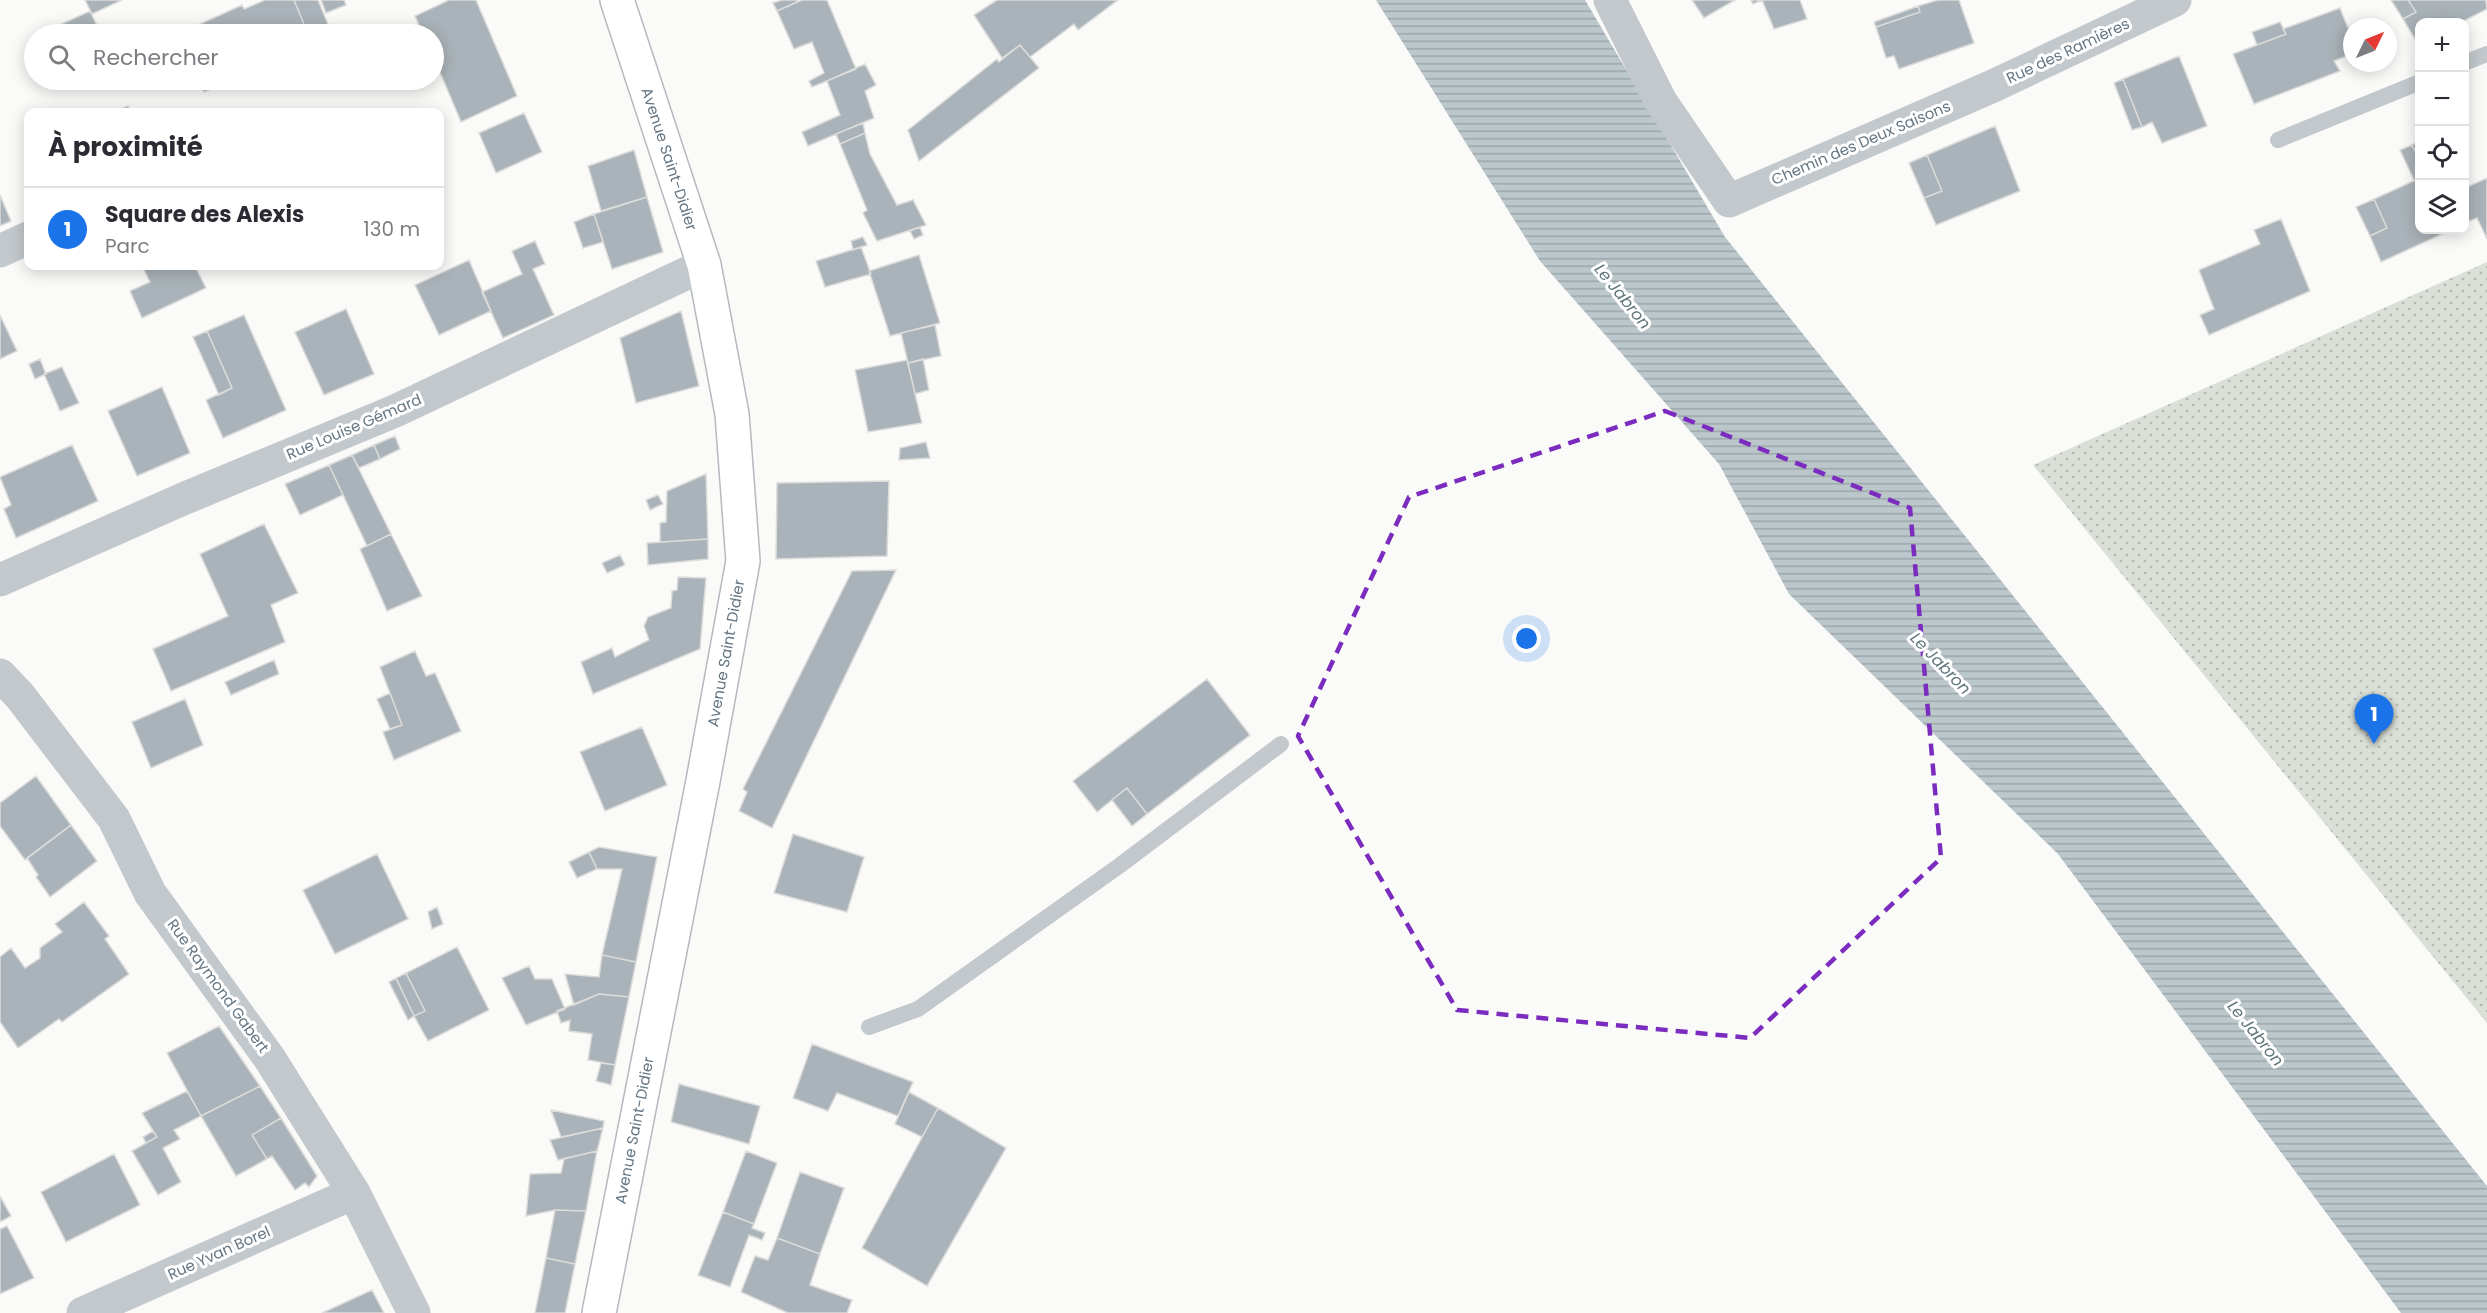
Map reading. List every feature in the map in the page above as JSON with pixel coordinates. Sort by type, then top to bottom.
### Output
[{"type":"street","name":"Avenue Saint-Didier","points":[[599,1313],[703,781],[743,561],[732,414],[704,265],[617,0]]},
{"type":"street","name":"Chemin des Deux Saisons","points":[[1610,0],[1660,100],[1728,201],[1993,86]]},
{"type":"street","name":"Rue des Ramières","points":[[1993,86],[2175,0]]},
{"type":"street","points":[[0,251],[24,240]]},
{"type":"street","name":"Rue Louise Gémard","points":[[0,580],[395,411],[704,265]]},
{"type":"street","name":"Rue Raymond Gabert","points":[[7,694],[114,819],[150,893],[270,1059],[354,1193],[414,1313]]},
{"type":"street","name":"Rue Yvan Borel","points":[[83,1313],[354,1193]]},
{"type":"lane","points":[[2469,61],[2487,54]]},
{"type":"lane","points":[[2278,140],[2415,84]]},
{"type":"lane","points":[[869,1027],[918,1009],[1119,866],[1281,744]]},
{"type":"highlighted area","points":[[1665,411],[1910,508],[1941,858],[1750,1038],[1457,1010],[1298,736],[1409,497]]},
{"type":"shaded area","points":[[2487,262],[2487,1023],[2033,465]]},
{"type":"water","name":"Le Jabron","points":[[1376,0],[1585,0],[1725,237],[2487,1186],[2487,1313],[2401,1313],[2058,854],[1789,594],[1719,464],[1540,261]]},
{"type":"building","points":[[85,0],[122,0],[92,14]]},
{"type":"building","points":[[265,0],[294,0],[304,24],[200,24],[242,5],[244,9]]},
{"type":"building","points":[[294,0],[318,0],[328,24],[304,24]]},
{"type":"building","points":[[321,0],[344,0],[346,5],[326,13]]},
{"type":"building","points":[[449,0],[476,0],[517,96],[461,122],[444,82],[444,24],[419,24],[415,16]]},
{"type":"building","points":[[782,0],[797,0],[797,2],[777,11],[773,3]]},
{"type":"building","points":[[802,0],[827,0],[856,69],[812,87],[809,81],[824,73],[812,42],[794,49],[777,11]]},
{"type":"building","points":[[997,0],[1118,0],[1078,30],[1074,24],[1030,57],[1020,45],[1002,58],[974,15]]},
{"type":"building","points":[[1692,0],[1735,0],[1704,18]]},
{"type":"building","points":[[1762,0],[1800,0],[1807,19],[1774,29]]},
{"type":"building","points":[[1938,0],[1959,0],[1974,43],[1899,69],[1894,56],[1886,58],[1876,27],[1920,12],[1918,6]]},
{"type":"building","points":[[2391,0],[2408,0],[2416,12],[2403,19]]},
{"type":"building","points":[[2408,0],[2486,0],[2487,9],[2469,18],[2415,18],[2415,39],[2403,19],[2416,12]]},
{"type":"building","points":[[1918,6],[1920,12],[1876,27],[1874,22]]},
{"type":"building","points":[[2340,8],[2344,18],[2343,58],[2334,61],[2340,71],[2254,104],[2233,54],[2286,34],[2283,29]]},
{"type":"building","points":[[90,11],[96,24],[62,24]]},
{"type":"building","points":[[2280,22],[2286,34],[2257,45],[2252,32]]},
{"type":"building","points":[[1020,45],[1039,68],[919,161],[908,130],[997,59],[999,62]]},
{"type":"building","points":[[2179,56],[2207,126],[2162,143],[2152,122],[2142,127],[2123,79]]},
{"type":"building","points":[[865,64],[876,85],[865,91],[874,118],[808,146],[802,132],[840,115],[827,81]]},
{"type":"building","points":[[2123,79],[2142,127],[2132,130],[2114,83]]},
{"type":"building","points":[[524,113],[542,152],[496,173],[479,133]]},
{"type":"building","points":[[863,123],[865,133],[840,144],[836,134]]},
{"type":"building","points":[[1995,126],[2020,191],[1936,225],[1924,198],[1942,191],[1927,155]]},
{"type":"building","points":[[865,133],[870,154],[897,205],[913,200],[926,225],[877,241],[863,213],[867,210],[840,144]]},
{"type":"building","points":[[2412,145],[2415,151],[2415,180],[2414,180],[2400,150]]},
{"type":"building","points":[[634,150],[647,197],[601,211],[588,166]]},
{"type":"building","points":[[1927,155],[1942,191],[1924,198],[1909,163]]},
{"type":"building","points":[[2487,178],[2487,239],[2477,218],[2469,221],[2469,186]]},
{"type":"building","points":[[2415,180],[2415,234],[2442,234],[2381,262],[2370,236],[2387,228],[2374,199]]},
{"type":"building","points":[[0,195],[11,221],[0,226]]},
{"type":"building","points":[[647,197],[663,252],[612,269],[594,214]]},
{"type":"building","points":[[2374,199],[2387,228],[2370,236],[2356,207]]},
{"type":"building","points":[[594,214],[603,242],[583,248],[574,222]]},
{"type":"building","points":[[2281,219],[2310,291],[2209,335],[2200,315],[2214,309],[2199,270],[2260,244],[2254,230]]},
{"type":"building","points":[[920,227],[923,235],[914,239],[910,231]]},
{"type":"building","points":[[863,237],[867,245],[853,250],[851,241]]},
{"type":"building","points":[[535,241],[545,264],[533,269],[554,315],[503,338],[482,292],[522,274],[512,251]]},
{"type":"building","points":[[861,247],[871,274],[825,287],[816,261]]},
{"type":"building","points":[[919,255],[940,323],[890,336],[869,271]]},
{"type":"building","points":[[469,260],[491,311],[439,335],[415,285]]},
{"type":"building","points":[[144,270],[197,270],[206,288],[142,318],[130,291],[150,282]]},
{"type":"building","points":[[346,309],[374,374],[324,395],[295,332]]},
{"type":"building","points":[[681,311],[699,386],[636,403],[620,338]]},
{"type":"building","points":[[0,315],[17,351],[0,359]]},
{"type":"building","points":[[244,315],[286,410],[223,438],[206,400],[232,388],[207,331]]},
{"type":"building","points":[[935,325],[941,356],[908,363],[901,333]]},
{"type":"building","points":[[207,331],[232,388],[219,395],[193,337]]},
{"type":"building","points":[[40,359],[46,374],[35,379],[29,364]]},
{"type":"building","points":[[923,359],[929,390],[915,394],[908,363]]},
{"type":"building","points":[[907,360],[922,423],[868,432],[855,370]]},
{"type":"building","points":[[62,367],[79,403],[60,411],[44,374]]},
{"type":"building","points":[[162,387],[190,453],[137,476],[108,411]]},
{"type":"building","points":[[395,436],[400,449],[380,459],[374,445]]},
{"type":"building","points":[[926,442],[930,458],[899,460],[900,448]]},
{"type":"building","points":[[72,445],[98,501],[16,538],[4,509],[11,505],[0,477]]},
{"type":"building","points":[[374,445],[380,459],[359,468],[352,455]]},
{"type":"building","points":[[352,455],[391,534],[367,546],[329,465]]},
{"type":"building","points":[[329,465],[343,495],[300,515],[285,484]]},
{"type":"building","points":[[706,474],[708,539],[660,542],[660,523],[666,522],[667,491]]},
{"type":"building","points":[[889,481],[887,556],[776,559],[777,483]]},
{"type":"building","points":[[658,495],[663,504],[650,510],[646,500]]},
{"type":"building","points":[[264,524],[298,593],[271,605],[285,642],[171,691],[153,649],[228,616],[200,554]]},
{"type":"building","points":[[391,534],[422,596],[387,611],[360,549]]},
{"type":"building","points":[[708,539],[708,559],[648,565],[647,543]]},
{"type":"building","points":[[620,555],[625,565],[607,573],[602,563]]},
{"type":"building","points":[[896,570],[772,828],[739,811],[747,792],[743,789],[852,571]]},
{"type":"building","points":[[678,577],[706,578],[700,649],[593,694],[581,662],[612,648],[615,657],[649,640],[644,626],[648,617],[671,608],[672,591],[677,590]]},
{"type":"building","points":[[415,651],[426,676],[435,673],[461,731],[394,760],[383,732],[402,725],[380,667]]},
{"type":"building","points":[[274,660],[279,674],[231,695],[225,682]]},
{"type":"building","points":[[1207,679],[1250,735],[1147,814],[1127,788],[1097,812],[1073,781]]},
{"type":"building","points":[[390,693],[402,725],[390,729],[377,699]]},
{"type":"building","points":[[185,699],[203,745],[151,768],[132,722]]},
{"type":"building","points":[[642,727],[667,785],[605,811],[580,752]]},
{"type":"building","points":[[36,776],[71,825],[25,860],[0,826],[0,803]]},
{"type":"building","points":[[1127,788],[1147,814],[1132,826],[1112,800]]},
{"type":"building","points":[[71,825],[97,861],[50,897],[36,877],[38,875],[27,858]]},
{"type":"building","points":[[793,834],[864,857],[847,912],[774,893]]},
{"type":"building","points":[[599,847],[657,857],[636,962],[602,955],[622,869],[597,869],[589,852]]},
{"type":"building","points":[[589,852],[597,869],[577,878],[569,862]]},
{"type":"building","points":[[377,854],[408,919],[335,954],[303,890]]},
{"type":"building","points":[[84,902],[109,936],[105,939],[129,974],[62,1022],[59,1019],[18,1048],[0,1022],[0,957],[11,948],[25,968],[40,958],[40,948],[62,932],[55,924]]},
{"type":"building","points":[[437,907],[443,924],[432,929],[428,912]]},
{"type":"building","points":[[457,947],[489,1010],[428,1041],[414,1016],[425,1011],[406,973]]},
{"type":"building","points":[[602,955],[636,962],[629,997],[599,994],[574,1005],[565,974],[599,977]]},
{"type":"building","points":[[529,966],[535,979],[552,979],[565,1009],[526,1025],[502,978]]},
{"type":"building","points":[[406,973],[425,1011],[414,1016],[396,978]]},
{"type":"building","points":[[396,978],[414,1016],[408,1020],[389,982]]},
{"type":"building","points":[[599,994],[629,997],[615,1065],[588,1060],[592,1034],[569,1031],[570,1020],[561,1023],[557,1011]]},
{"type":"building","points":[[219,1026],[260,1086],[201,1116],[167,1053]]},
{"type":"building","points":[[812,1044],[913,1082],[898,1116],[837,1093],[828,1111],[793,1098]]},
{"type":"building","points":[[601,1063],[615,1065],[611,1085],[596,1081]]},
{"type":"building","points":[[679,1084],[760,1106],[749,1144],[671,1122]]},
{"type":"building","points":[[260,1086],[281,1118],[252,1135],[267,1159],[236,1176],[201,1116]]},
{"type":"building","points":[[187,1091],[201,1116],[174,1130],[180,1139],[163,1148],[181,1182],[158,1195],[132,1151],[157,1137],[142,1113]]},
{"type":"building","points":[[909,1092],[938,1108],[922,1137],[895,1124]]},
{"type":"building","points":[[938,1108],[1006,1148],[927,1286],[862,1248]]},
{"type":"building","points":[[551,1110],[604,1121],[603,1128],[561,1137]]},
{"type":"building","points":[[281,1118],[317,1176],[309,1187],[305,1183],[295,1190],[272,1156],[267,1159],[252,1135]]},
{"type":"building","points":[[603,1128],[597,1151],[558,1160],[550,1140]]},
{"type":"building","points":[[153,1131],[157,1137],[146,1143],[143,1137]]},
{"type":"building","points":[[597,1151],[586,1211],[555,1210],[526,1216],[530,1174],[561,1173],[564,1159]]},
{"type":"building","points":[[746,1151],[777,1163],[754,1224],[723,1212]]},
{"type":"building","points":[[114,1154],[140,1205],[66,1242],[41,1192]]},
{"type":"building","points":[[800,1172],[844,1188],[820,1254],[777,1238]]},
{"type":"building","points":[[0,1196],[11,1216],[0,1222]]},
{"type":"building","points":[[555,1210],[586,1211],[575,1264],[546,1258]]},
{"type":"building","points":[[723,1212],[754,1224],[752,1228],[765,1233],[762,1240],[749,1235],[730,1287],[698,1275]]},
{"type":"building","points":[[7,1226],[34,1278],[0,1294],[0,1229]]},
{"type":"building","points":[[777,1238],[820,1254],[810,1285],[852,1300],[847,1313],[788,1313],[741,1292],[755,1256],[768,1260]]},
{"type":"building","points":[[546,1258],[575,1264],[565,1313],[535,1313]]},
{"type":"building","points":[[372,1290],[384,1313],[322,1313]]},
{"type":"place","name":"Square des Alexis","points":[[2374,744]]}]
